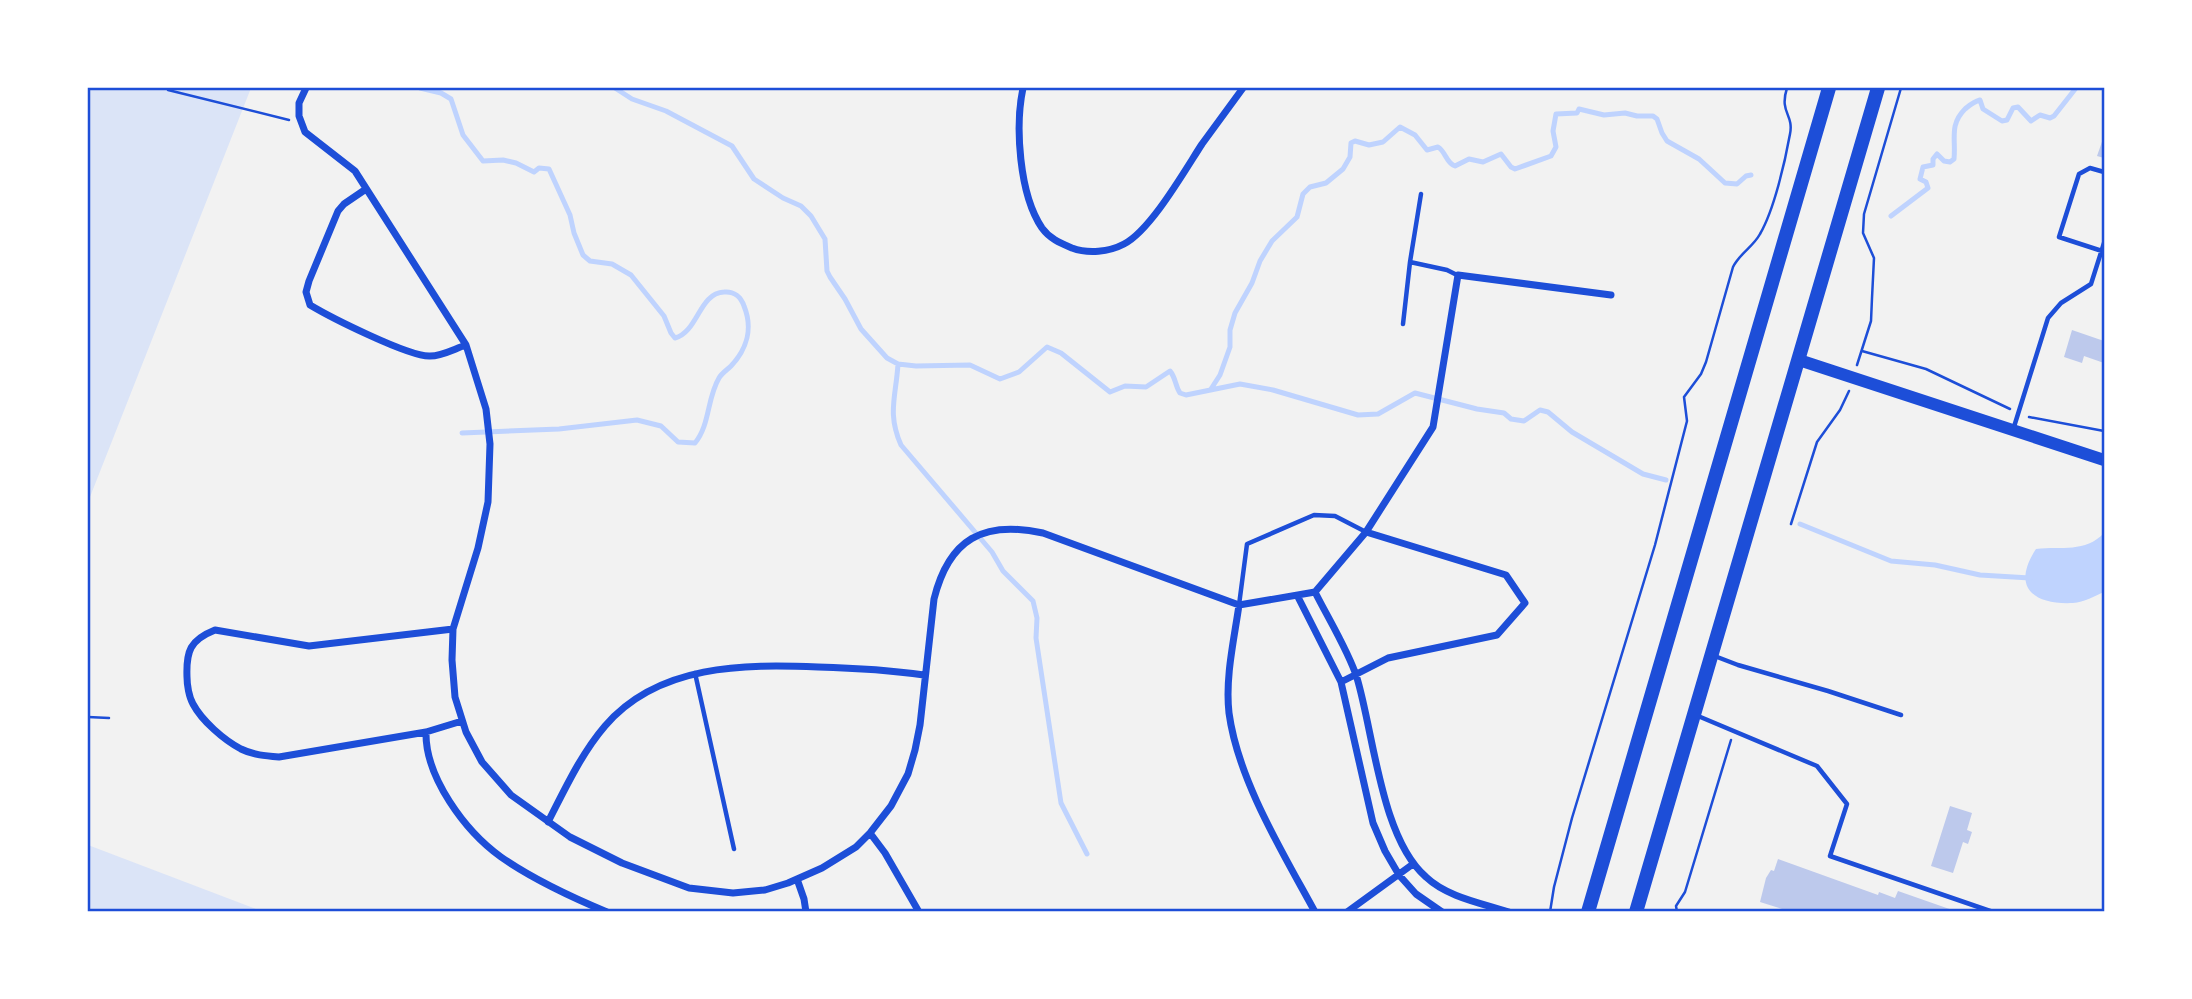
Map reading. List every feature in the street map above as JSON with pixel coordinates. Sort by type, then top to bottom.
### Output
[{"type":"main road","points":[[1588,912],[1829,88]]},
{"type":"main road","points":[[1636,912],[1878,88]]},
{"type":"street","points":[[306,88],[299,103],[304,132],[355,171],[466,345],[486,409],[489,444],[488,502],[478,548],[453,629],[454,697],[462,721],[482,762],[511,795],[570,837],[622,863],[689,888],[733,893],[765,890],[821,868],[856,847],[870,833],[891,806],[908,774],[915,750],[934,599],[939,579],[949,560],[967,541],[992,531],[1017,527],[1042,533],[1239,606],[1315,592],[1366,532],[1433,427],[1458,275],[1611,295]]},
{"type":"street","points":[[1023,88],[1018,109],[1019,132],[1028,193],[1035,216],[1055,241],[1080,251],[1100,252],[1125,244],[1155,215],[1243,88]]},
{"type":"street","points":[[366,189],[338,211],[309,281],[306,292],[310,305],[426,357],[466,345]]},
{"type":"street","points":[[1799,360],[2105,460]]},
{"type":"street","points":[[1341,682],[1388,658],[1497,635],[1525,603],[1506,575],[1366,532]]},
{"type":"street","points":[[1315,592],[1357,676],[1394,830],[1413,864],[1428,880],[1459,897],[1509,912]]},
{"type":"street","points":[[1298,597],[1341,682],[1373,823],[1385,851],[1399,875],[1416,894],[1442,912]]},
{"type":"street","points":[[1239,606],[1230,663],[1229,712],[1241,761],[1276,841],[1314,912]]},
{"type":"street","points":[[453,629],[309,646],[215,630],[201,636],[192,646],[186,660],[187,684],[192,703],[220,734],[241,749],[260,756],[279,757],[426,732],[462,721]]},
{"type":"street","points":[[548,822],[584,755],[606,724],[650,690],[695,673],[764,665],[883,669],[925,675]]},
{"type":"street","points":[[426,732],[425,748],[431,768],[440,787],[466,823],[500,856],[607,912]]},
{"type":"street","points":[[870,833],[886,853],[919,912]]},
{"type":"street","points":[[1347,912],[1413,864]]},
{"type":"street","points":[[797,879],[806,912]]},
{"type":"lane","points":[[2102,251],[2059,237],[2079,174],[2090,168],[2105,172]]},
{"type":"lane","points":[[1403,324],[1421,194]]},
{"type":"lane","points":[[2012,431],[2048,318],[2061,303],[2091,284],[2105,243]]},
{"type":"lane","points":[[1410,262],[1458,275]]},
{"type":"lane","points":[[1239,606],[1248,544],[1314,515],[1335,516],[1366,532]]},
{"type":"lane","points":[[1712,655],[1738,666],[1902,715]]},
{"type":"lane","points":[[695,673],[734,849]]},
{"type":"lane","points":[[1694,715],[1817,766],[1847,804],[1830,856],[1993,912]]},
{"type":"path","points":[[167,88],[199,99],[302,124]]},
{"type":"path","points":[[1550,912],[1572,818],[1655,545],[1687,421],[1684,397],[1701,374],[1706,362],[1733,267],[1759,236],[1780,176],[1791,132],[1791,124],[1783,103],[1787,88]]},
{"type":"path","points":[[1857,365],[1871,321],[1874,258],[1863,233],[1864,214],[1901,88]]},
{"type":"path","points":[[1861,351],[1926,369],[2018,413],[2105,431]]},
{"type":"path","points":[[1791,524],[1817,442],[1840,410],[1849,392]]},
{"type":"path","points":[[88,717],[109,718]]},
{"type":"path","points":[[1677,912],[1676,906],[1685,892],[1731,740]]},
{"type":"shaded area","points":[[88,88],[251,88],[88,502]]},
{"type":"shaded area","points":[[88,845],[261,911],[88,911]]},
{"type":"water","points":[[2104,533],[2104,592],[2077,602],[2059,603],[2037,597],[2030,591],[2026,574],[2036,549],[2081,546],[2089,544]]},
{"type":"building","points":[[2104,136],[2104,158],[2097,156]]},
{"type":"building","points":[[2072,330],[2104,341],[2104,363],[2084,356],[2082,363],[2064,357]]},
{"type":"building","points":[[1950,806],[1972,813],[1967,830],[1972,832],[1968,844],[1963,842],[1953,873],[1931,866]]},
{"type":"building","points":[[1778,859],[1878,895],[1879,892],[1895,898],[1898,891],[1958,912],[1781,912],[1782,909],[1760,902],[1766,878],[1771,870],[1774,871]]},
{"type":"waterway","points":[[420,88],[441,93],[451,99],[463,135],[483,161],[503,160],[534,172],[539,168],[549,169],[570,215],[583,255],[590,261],[612,264],[631,275],[664,316],[675,338],[689,328],[709,299],[724,292],[737,295],[748,322],[745,345],[737,359],[719,378],[703,428],[695,443],[678,442],[661,426],[637,420],[559,429],[462,433]]},
{"type":"waterway","points":[[615,88],[632,99],[666,111],[732,146],[754,179],[801,206],[811,216],[825,239],[827,271],[861,329],[887,358],[898,364],[970,365],[1000,379],[1019,372],[1047,347],[1061,353],[1110,392],[1125,386],[1146,387],[1170,371],[1180,393],[1186,395],[1240,384],[1273,390],[1358,415],[1378,414],[1415,393],[1504,413],[1511,419],[1524,421],[1540,410],[1548,412],[1572,432],[1643,474],[1666,480]]},
{"type":"waterway","points":[[1891,216],[1928,188],[1926,182],[1920,179],[1923,167],[1933,165],[1937,154],[1944,161],[1950,162],[1954,159],[1954,132],[1957,121],[1972,104],[1980,100],[1983,109],[2002,121],[2007,120],[2013,108],[2018,107],[2031,121],[2040,115],[2050,118],[2054,116],[2076,88]]},
{"type":"waterway","points":[[1211,389],[1220,375],[1230,347],[1230,330],[1235,313],[1252,283],[1260,261],[1272,241],[1297,217],[1303,194],[1310,187],[1326,183],[1343,169],[1350,157],[1351,143],[1355,141],[1369,145],[1383,142],[1400,127],[1415,135],[1427,150],[1438,147],[1455,166],[1469,159],[1483,162],[1501,154],[1515,169],[1551,156],[1556,147],[1553,131],[1556,114],[1577,113],[1579,109],[1604,115],[1625,113],[1653,116],[1667,141],[1699,159],[1725,183],[1737,184],[1751,175]]},
{"type":"waterway","points":[[898,364],[893,414],[901,445],[992,552],[1003,571],[1033,601],[1037,618],[1036,638],[1061,803],[1087,854]]},
{"type":"waterway","points":[[1800,524],[1891,561],[1935,565],[1980,575],[2030,578]]}]
